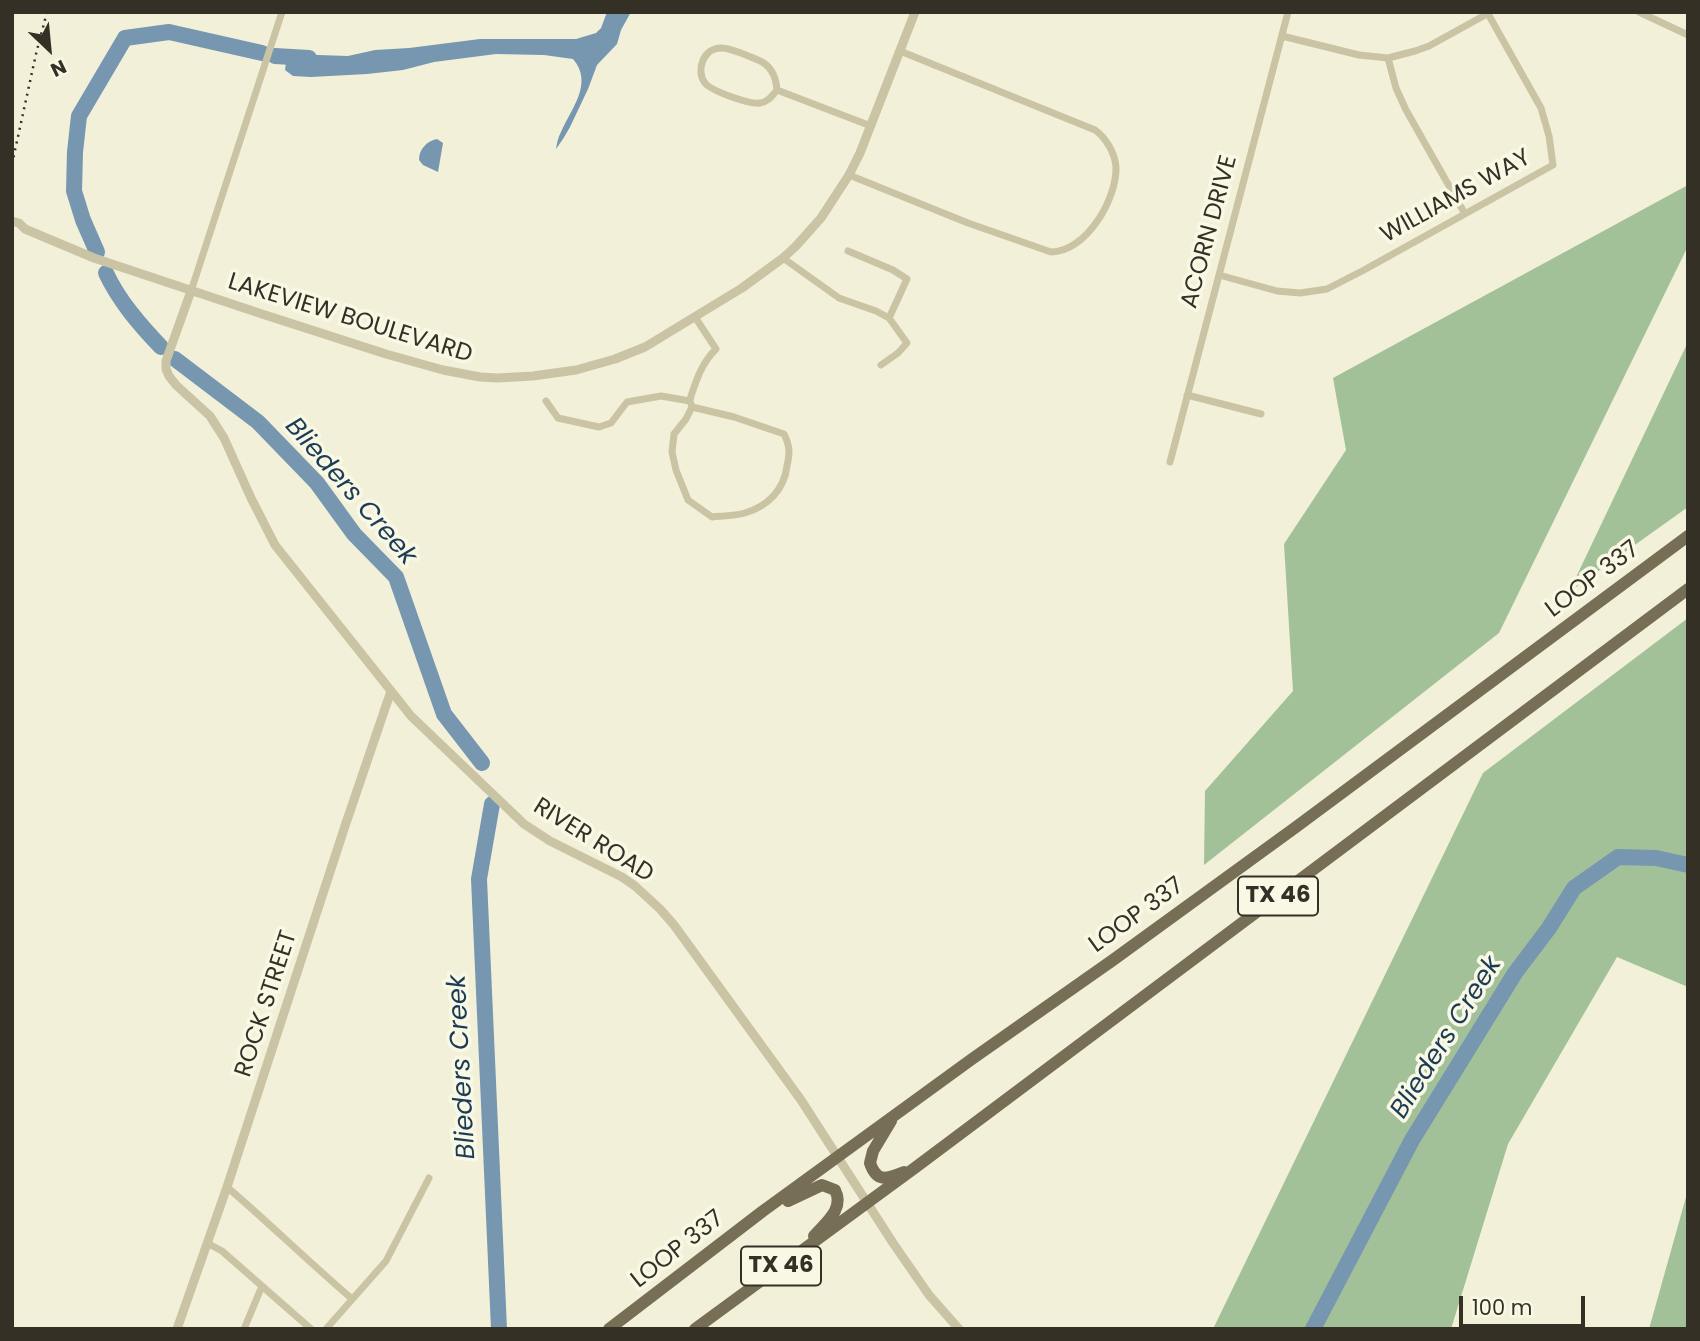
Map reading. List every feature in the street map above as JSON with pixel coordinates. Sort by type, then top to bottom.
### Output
[{"type":"main road","name":"LOOP 337","points":[[609,1329],[756,1216],[1286,834],[1688,536]]},
{"type":"main road","name":"TX 46","points":[[695,1329],[868,1203],[1688,589]]},
{"type":"main road","points":[[895,1115],[870,1157],[871,1168],[881,1178],[888,1178],[916,1167]]},
{"type":"main road","points":[[756,1216],[822,1185],[835,1190],[839,1203],[835,1212],[797,1255]]},
{"type":"street","name":"LAKEVIEW BOULEVARD","points":[[12,227],[25,229],[88,256],[191,291],[386,354],[464,375],[497,379],[557,373],[615,359],[645,347],[731,295],[783,258],[821,218],[849,175],[915,12]]},
{"type":"street","name":"ACORN DRIVE","points":[[1170,462],[1288,12]]},
{"type":"street","points":[[1639,12],[1688,35]]},
{"type":"street","points":[[1282,36],[1359,55],[1388,58],[1429,46],[1487,13]]},
{"type":"street","name":"WILLIAMS WAY","points":[[1219,275],[1276,291],[1300,293],[1328,289],[1553,165],[1541,108],[1487,13]]},
{"type":"street","points":[[191,291],[281,15]]},
{"type":"street","points":[[722,48],[760,60],[768,65],[777,90],[769,100],[756,104],[713,90],[705,83],[700,65],[713,49],[722,48]]},
{"type":"street","points":[[849,175],[968,223],[1051,252],[1070,247],[1089,233],[1111,193],[1116,165],[1110,148],[1095,130],[900,51]]},
{"type":"street","points":[[1388,58],[1396,88],[1406,110],[1465,214]]},
{"type":"street","points":[[777,90],[871,126]]},
{"type":"street","name":"LAKEVIEW BOULEVARD","points":[[12,221],[25,229]]},
{"type":"street","points":[[848,251],[908,279],[889,318]]},
{"type":"street","points":[[783,258],[839,298],[889,318],[907,343],[881,365]]},
{"type":"street","name":"RIVER ROAD","points":[[191,291],[166,360],[166,369],[176,385],[211,416],[275,545],[419,724],[524,824],[550,841],[622,877],[660,909],[801,1100],[929,1295],[959,1329]]},
{"type":"street","points":[[546,401],[558,418],[599,427],[611,423],[627,402],[661,396],[691,404],[734,417],[784,434],[789,444],[786,473],[771,500],[745,513],[712,517],[688,500],[676,470],[674,433],[686,419],[691,404],[701,367],[716,349],[695,317]]},
{"type":"street","points":[[1187,394],[1261,414]]},
{"type":"street","name":"ROCK STREET","points":[[177,1329],[227,1187],[391,691]]},
{"type":"street","points":[[326,1329],[386,1261],[429,1178]]},
{"type":"street","points":[[227,1187],[351,1298]]},
{"type":"street","points":[[207,1243],[222,1251],[311,1329]]},
{"type":"street","points":[[244,1329],[262,1286]]},
{"type":"green space","points":[[1688,185],[1688,246],[1499,633],[1204,865],[1205,791],[1293,691],[1284,544],[1346,450],[1333,378]]},
{"type":"green space","points":[[1688,342],[1688,507],[1569,592]]},
{"type":"green space","points":[[1688,618],[1688,987],[1617,957],[1508,1144],[1451,1329],[1213,1329],[1483,773]]},
{"type":"green space","points":[[1688,1190],[1688,1329],[1649,1329]]},
{"type":"water","points":[[607,12],[631,12],[617,44],[597,65],[570,127],[556,149],[581,87],[579,68],[573,59],[544,55],[496,54],[434,62],[403,70],[311,77],[293,76],[285,70],[291,52],[348,56],[375,50],[480,39],[576,39],[596,33],[601,28]]},
{"type":"water","points":[[437,139],[443,143],[438,172],[419,160],[424,146]]},
{"type":"waterway","name":"Blieders Creek","points":[[97,252],[74,191],[79,116],[125,38],[169,32],[262,53]]},
{"type":"waterway","name":"Blieders Creek","points":[[275,56],[309,58]]},
{"type":"waterway","name":"Blieders Creek","points":[[106,273],[130,312],[161,347]]},
{"type":"waterway","name":"Blieders Creek","points":[[175,359],[258,422],[317,483],[354,534],[396,577],[444,714],[482,763]]},
{"type":"waterway","name":"Blieders Creek","points":[[492,804],[479,879],[499,1329]]},
{"type":"waterway","name":"Blieders Creek","points":[[1313,1329],[1412,1140],[1515,973],[1549,928],[1574,888],[1618,857],[1656,858],[1688,865]]},
{"type":"railway","points":[[12,164],[47,12]]}]
